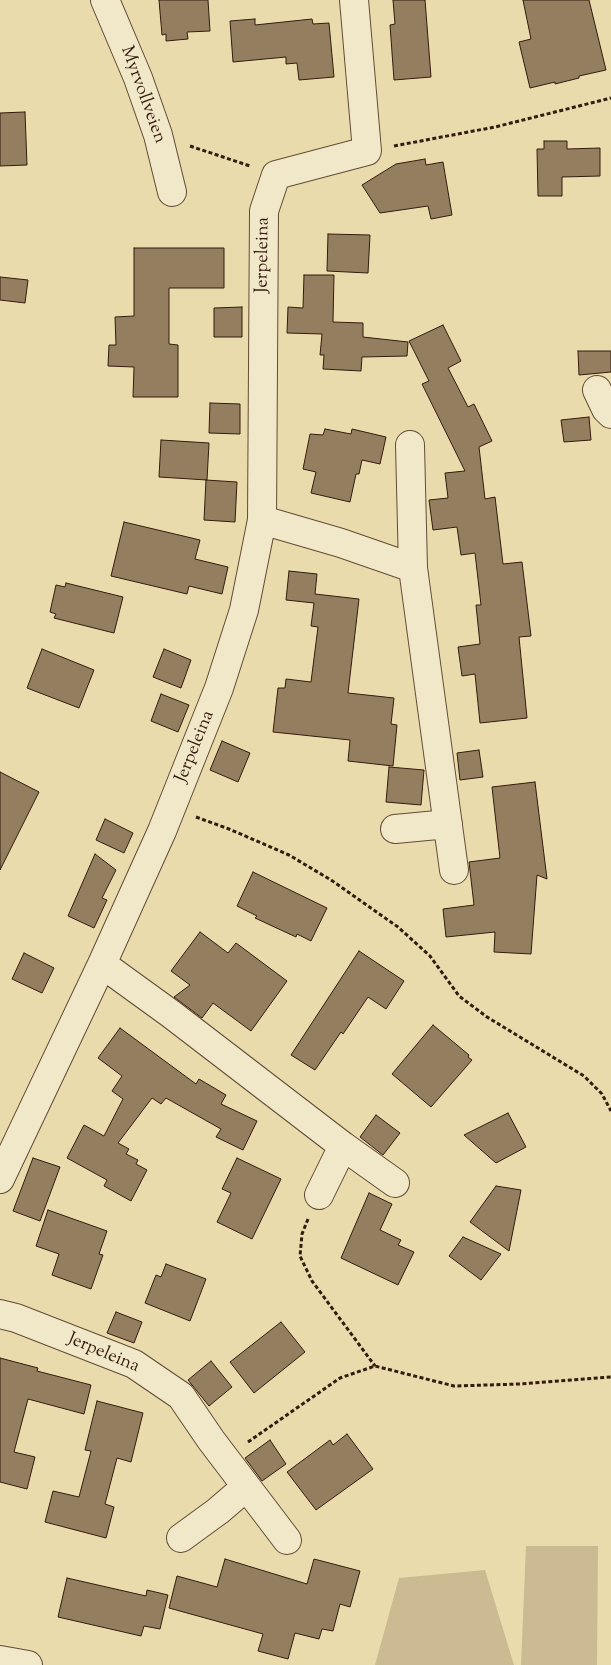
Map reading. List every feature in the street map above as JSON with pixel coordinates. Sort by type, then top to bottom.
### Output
[{"type":"street","name":"Myrvollveien","points":[[105,0],[138,78],[158,135],[172,192]]},
{"type":"street","points":[[276,175],[367,151],[354,0]]},
{"type":"street","name":"Jerpeleina","points":[[0,1179],[102,964],[172,808],[219,688],[244,610],[262,520],[264,211],[276,175]]},
{"type":"street","points":[[597,390],[606,409],[611,414]]},
{"type":"street","points":[[410,445],[413,568],[454,870]]},
{"type":"street","points":[[262,520],[341,543],[413,568]]},
{"type":"street","points":[[395,829],[448,824]]},
{"type":"street","points":[[102,964],[172,1014],[394,1183]]},
{"type":"street","points":[[319,1195],[343,1146]]},
{"type":"street","name":"Jerpeleina","points":[[0,1314],[16,1318],[134,1364],[181,1396],[246,1487],[287,1540]]},
{"type":"street","points":[[181,1538],[218,1511],[246,1487]]},
{"type":"path","points":[[367,151],[495,127],[611,98]]},
{"type":"path","points":[[158,135],[276,175]]},
{"type":"path","points":[[172,808],[229,829],[289,855],[330,880],[398,928],[430,956],[459,996],[487,1017],[584,1076],[602,1094],[611,1111]]},
{"type":"path","points":[[319,1195],[302,1234],[300,1256],[312,1281],[375,1366]]},
{"type":"path","points":[[225,1458],[340,1378],[375,1366],[454,1386],[611,1378]]},
{"type":"shaded area","points":[[526,1546],[598,1546],[597,1665],[521,1665]]},
{"type":"shaded area","points":[[485,1570],[514,1665],[375,1665],[399,1578]]},
{"type":"building","points":[[159,0],[208,0],[210,31],[187,32],[188,39],[166,41],[166,34],[162,35]]},
{"type":"building","points":[[393,0],[425,0],[431,77],[394,80],[390,25],[395,24]]},
{"type":"building","points":[[523,0],[589,0],[606,70],[555,84],[555,82],[530,88],[519,42],[531,39]]},
{"type":"building","points":[[255,19],[255,25],[312,19],[313,24],[329,23],[334,77],[299,80],[297,63],[286,64],[286,57],[233,62],[230,21]]},
{"type":"building","points":[[25,112],[27,165],[0,166],[0,113]]},
{"type":"building","points":[[544,141],[567,141],[567,149],[600,148],[600,176],[562,177],[562,196],[538,196],[537,149],[544,149]]},
{"type":"building","points":[[425,159],[426,165],[443,162],[452,215],[431,219],[428,206],[380,213],[362,185],[396,164]]},
{"type":"building","points":[[328,234],[370,235],[368,273],[327,271]]},
{"type":"building","points":[[134,248],[224,248],[224,288],[169,288],[169,344],[178,345],[178,397],[133,397],[134,367],[108,366],[109,345],[116,345],[115,317],[134,316]]},
{"type":"building","points":[[304,275],[334,275],[333,322],[363,323],[363,337],[408,342],[407,356],[362,357],[361,371],[323,369],[324,355],[320,355],[322,334],[287,333],[288,307],[303,308]]},
{"type":"building","points":[[0,277],[28,280],[25,303],[0,300]]},
{"type":"building","points":[[242,307],[242,337],[214,337],[214,308]]},
{"type":"building","points":[[443,325],[461,361],[448,368],[468,407],[474,404],[492,441],[479,447],[485,499],[495,497],[503,564],[522,562],[531,636],[519,637],[527,718],[480,723],[475,674],[462,676],[458,647],[480,644],[476,605],[481,605],[475,553],[461,555],[457,527],[433,530],[429,500],[448,498],[445,473],[465,471],[422,384],[429,381],[409,341]]},
{"type":"building","points":[[578,351],[611,351],[611,372],[579,375]]},
{"type":"building","points":[[210,403],[240,404],[240,434],[209,433]]},
{"type":"building","points":[[589,417],[591,440],[564,442],[561,420]]},
{"type":"building","points":[[325,429],[351,434],[352,429],[386,437],[380,464],[362,460],[359,474],[356,474],[350,502],[311,493],[316,472],[303,469],[310,434],[323,435]]},
{"type":"building","points":[[161,440],[209,443],[207,480],[159,477]]},
{"type":"building","points":[[206,480],[237,482],[235,522],[204,520]]},
{"type":"building","points":[[124,522],[200,540],[195,559],[228,567],[222,594],[189,586],[187,594],[111,576]]},
{"type":"building","points":[[289,571],[317,574],[315,594],[359,599],[348,693],[394,698],[391,724],[397,725],[393,766],[348,761],[350,740],[273,732],[278,688],[285,688],[286,679],[311,682],[318,627],[311,626],[314,603],[286,600]]},
{"type":"building","points":[[66,583],[123,597],[114,633],[54,618],[56,614],[50,612],[56,585],[65,587]]},
{"type":"building","points":[[42,649],[94,670],[79,708],[27,688]]},
{"type":"building","points":[[164,649],[191,660],[181,688],[153,677]]},
{"type":"building","points":[[161,694],[189,705],[178,732],[151,721]]},
{"type":"building","points":[[222,741],[250,753],[238,782],[210,770]]},
{"type":"building","points":[[479,750],[483,777],[460,780],[457,753]]},
{"type":"building","points":[[389,767],[424,770],[421,805],[386,802]]},
{"type":"building","points":[[0,772],[39,792],[0,870]]},
{"type":"building","points":[[535,782],[547,879],[537,875],[531,954],[494,952],[495,932],[446,937],[443,909],[474,905],[469,862],[500,858],[492,787]]},
{"type":"building","points":[[105,819],[133,833],[124,853],[96,840]]},
{"type":"building","points":[[95,854],[116,870],[102,898],[107,900],[94,928],[68,916]]},
{"type":"building","points":[[253,872],[327,908],[311,941],[297,934],[296,937],[255,918],[257,916],[237,906]]},
{"type":"building","points":[[200,932],[228,953],[236,943],[287,981],[251,1031],[213,1003],[202,1018],[174,997],[190,985],[171,971]]},
{"type":"building","points":[[359,951],[404,981],[386,1009],[368,997],[343,1034],[341,1032],[315,1070],[291,1055]]},
{"type":"building","points":[[24,953],[54,968],[42,993],[12,979]]},
{"type":"building","points":[[433,1025],[469,1055],[468,1057],[472,1060],[431,1107],[392,1074]]},
{"type":"building","points":[[120,1028],[196,1084],[199,1079],[226,1095],[221,1104],[257,1121],[243,1150],[216,1137],[221,1129],[166,1098],[161,1104],[152,1098],[118,1143],[129,1149],[126,1154],[138,1160],[136,1164],[147,1170],[131,1201],[104,1186],[107,1180],[67,1158],[84,1125],[104,1136],[123,1099],[112,1091],[122,1076],[98,1058]]},
{"type":"building","points":[[508,1113],[526,1147],[496,1163],[464,1135]]},
{"type":"building","points":[[376,1115],[400,1133],[383,1155],[360,1137]]},
{"type":"building","points":[[33,1158],[60,1167],[40,1221],[13,1211]]},
{"type":"building","points":[[237,1158],[281,1179],[252,1239],[217,1222],[231,1193],[222,1189]]},
{"type":"building","points":[[496,1186],[521,1190],[509,1251],[470,1222]]},
{"type":"building","points":[[369,1193],[392,1204],[380,1230],[401,1240],[398,1245],[414,1252],[398,1285],[341,1258]]},
{"type":"building","points":[[48,1210],[107,1231],[99,1254],[103,1255],[91,1289],[52,1275],[59,1254],[36,1246]]},
{"type":"building","points":[[463,1237],[501,1254],[481,1280],[449,1256]]},
{"type":"building","points":[[166,1264],[206,1279],[190,1321],[145,1303],[156,1275],[161,1277]]},
{"type":"building","points":[[116,1312],[142,1322],[134,1343],[107,1333]]},
{"type":"building","points":[[281,1322],[305,1352],[254,1393],[230,1362]]},
{"type":"building","points":[[0,1358],[38,1368],[37,1371],[91,1385],[84,1414],[28,1399],[14,1452],[35,1457],[27,1489],[0,1482]]},
{"type":"building","points":[[211,1361],[232,1387],[209,1406],[188,1380]]},
{"type":"building","points":[[97,1401],[143,1413],[131,1462],[117,1458],[105,1504],[114,1507],[106,1538],[45,1522],[53,1491],[79,1497],[91,1451],[85,1450]]},
{"type":"building","points":[[347,1434],[373,1469],[316,1510],[287,1472],[330,1440],[333,1445]]},
{"type":"building","points":[[270,1440],[286,1464],[262,1481],[245,1458]]},
{"type":"building","points":[[225,1559],[307,1584],[314,1559],[360,1571],[350,1607],[340,1604],[333,1631],[322,1629],[319,1639],[295,1633],[288,1659],[258,1651],[263,1634],[169,1608],[177,1576],[217,1587]]},
{"type":"building","points":[[67,1578],[146,1596],[147,1590],[168,1595],[160,1629],[144,1626],[141,1636],[58,1617]]}]
